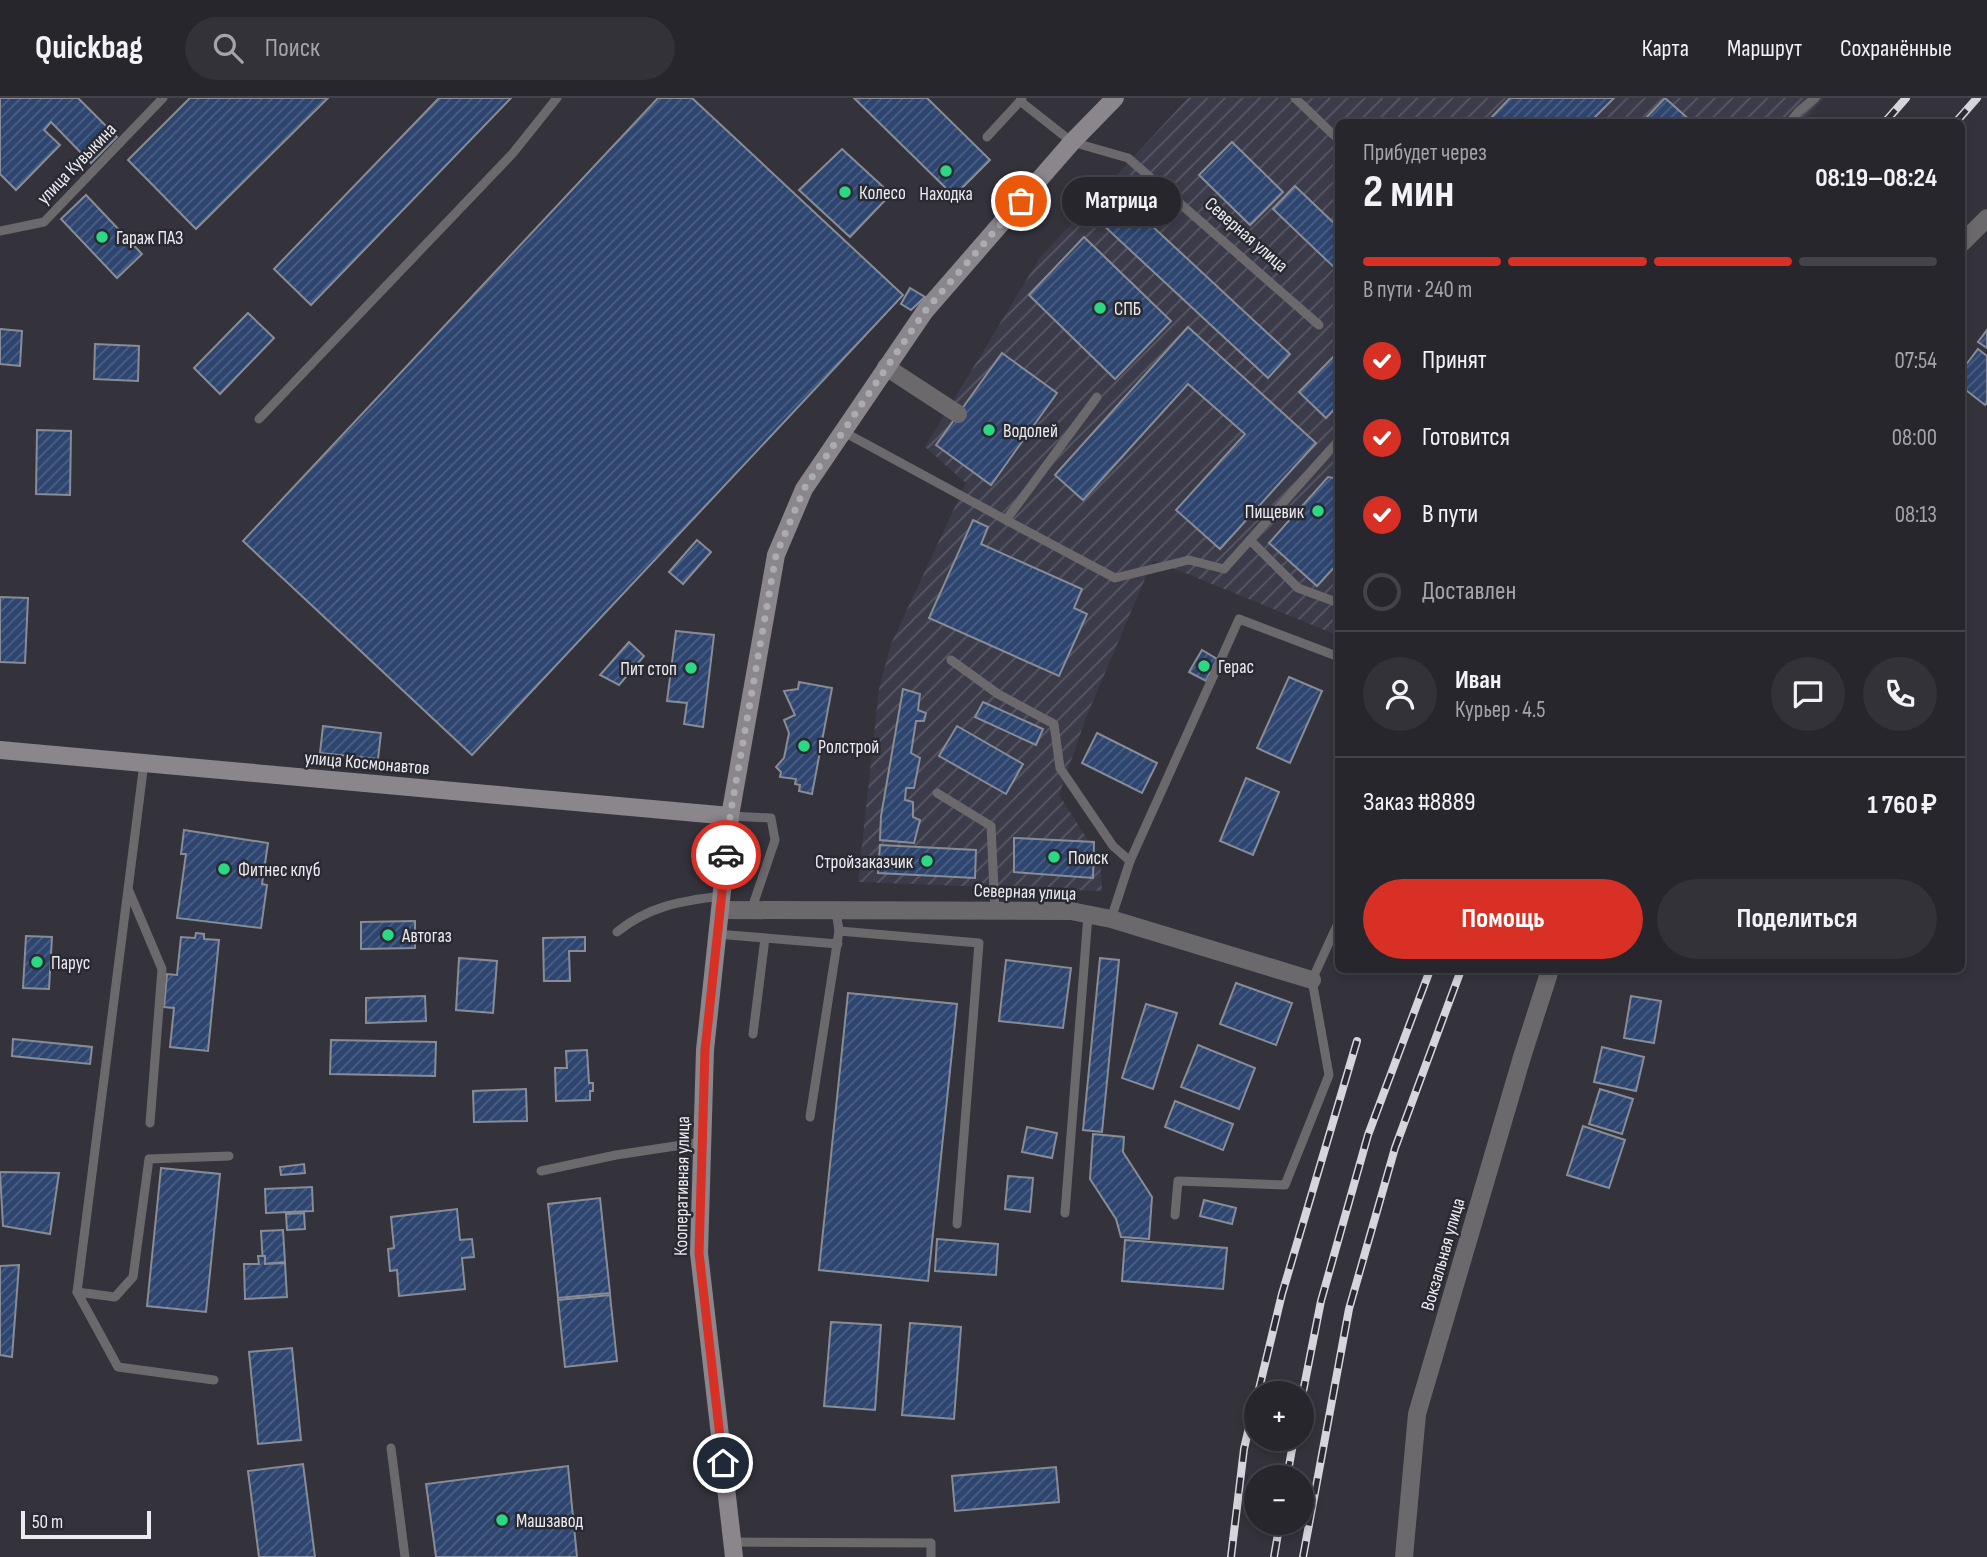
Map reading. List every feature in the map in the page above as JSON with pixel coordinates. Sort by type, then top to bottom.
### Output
[{"type":"main road","points":[[730,816],[776,555],[804,489],[925,311],[1072,142],[1115,98]]},
{"type":"main road","name":"улица Космонавтов","points":[[0,750],[730,816]]},
{"type":"main road","name":"Кооперативная улица","points":[[730,816],[705,1050],[699,1253],[733,1549]]},
{"type":"street","points":[[1965,240],[1987,218]]},
{"type":"street","points":[[886,367],[958,414]]},
{"type":"street","name":"Северная улица","points":[[721,903],[751,911],[1071,911],[1111,919],[1312,980]]},
{"type":"street","name":"Вокзальная улица","points":[[1404,1557],[1417,1414],[1549,973]]},
{"type":"lane","name":"улица Кувыкина","points":[[0,231],[44,222],[163,98]]},
{"type":"lane","points":[[259,419],[513,153],[557,98]]},
{"type":"lane","points":[[1295,98],[1335,136]]},
{"type":"lane","points":[[1792,119],[1815,98]]},
{"type":"lane","points":[[987,137],[1022,100],[1072,142]]},
{"type":"lane","name":"Северная улица","points":[[1072,142],[1128,158],[1319,325]]},
{"type":"lane","points":[[1006,520],[1097,397]]},
{"type":"lane","points":[[842,431],[1115,578],[1189,560],[1224,569],[1335,444]]},
{"type":"lane","points":[[1250,540],[1298,588],[1335,602]]},
{"type":"lane","points":[[1111,919],[1130,861],[1239,619],[1335,655]]},
{"type":"lane","points":[[951,660],[998,694],[1055,724],[1059,768],[1113,846],[1130,861]]},
{"type":"lane","points":[[144,763],[77,1292],[118,1367],[214,1380]]},
{"type":"lane","points":[[937,793],[991,826],[995,911]]},
{"type":"lane","points":[[730,816],[771,818],[775,840],[751,911]]},
{"type":"lane","points":[[128,890],[162,969],[150,1123]]},
{"type":"lane","points":[[617,932],[632,919],[681,901],[721,903]]},
{"type":"lane","points":[[810,1117],[838,944],[836,911]]},
{"type":"lane","points":[[1065,1213],[1088,915]]},
{"type":"lane","points":[[1175,1215],[1178,1181],[1285,1185],[1329,1075],[1312,980],[1335,930]]},
{"type":"lane","points":[[839,931],[979,943],[957,1224]]},
{"type":"lane","points":[[717,934],[838,944]]},
{"type":"lane","points":[[753,1034],[765,938]]},
{"type":"lane","points":[[541,1171],[616,1155],[702,1142]]},
{"type":"lane","points":[[77,1292],[115,1297],[133,1277],[149,1159],[229,1156]]},
{"type":"lane","points":[[391,1448],[405,1557]]},
{"type":"lane","points":[[733,1549],[931,1544],[930,1557]]},
{"type":"shaded area","points":[[1188,98],[1824,98],[1806,119],[1335,119],[1335,634],[1153,560],[1087,715],[1059,795],[1100,859],[1102,891],[858,882],[879,689],[891,644],[966,483],[925,447],[1039,259]]},
{"type":"building","points":[[0,98],[78,98],[117,137],[91,163],[51,122],[44,130],[60,145],[16,190],[0,174]]},
{"type":"building","points":[[190,98],[328,98],[196,229],[128,160]]},
{"type":"building","points":[[439,98],[511,98],[311,305],[274,269]]},
{"type":"building","points":[[658,98],[692,98],[903,295],[472,755],[243,541]]},
{"type":"building","points":[[854,98],[927,98],[990,160],[954,196]]},
{"type":"building","points":[[1510,98],[1614,98],[1593,119],[1490,119]]},
{"type":"building","points":[[1665,98],[1689,119],[1645,119]]},
{"type":"building","points":[[1232,142],[1283,192],[1250,225],[1199,175]]},
{"type":"building","name":"Колесо","points":[[842,149],[891,194],[850,237],[799,190]]},
{"type":"building","points":[[1295,186],[1335,224],[1335,268],[1273,209]]},
{"type":"building","name":"Гараж ПАЗ","points":[[86,195],[142,254],[117,278],[61,219]]},
{"type":"building","points":[[1124,200],[1290,354],[1268,378],[1102,224]]},
{"type":"building","name":"СПБ","points":[[1084,237],[1171,321],[1115,379],[1029,295]]},
{"type":"building","points":[[910,288],[925,297],[911,310],[901,304]]},
{"type":"building","points":[[248,313],[274,338],[220,394],[194,368]]},
{"type":"building","points":[[1188,327],[1316,443],[1220,549],[1176,510],[1245,434],[1188,384],[1083,500],[1055,475]]},
{"type":"building","points":[[0,329],[22,331],[20,366],[0,364]]},
{"type":"building","points":[[1987,330],[1987,348],[1978,342]]},
{"type":"building","points":[[95,344],[139,346],[138,381],[94,379]]},
{"type":"building","points":[[1978,349],[1987,356],[1985,405],[1965,389],[1965,366]]},
{"type":"building","name":"Водолей","points":[[1002,353],[1057,393],[991,485],[936,445]]},
{"type":"building","points":[[1335,355],[1335,408],[1326,418],[1299,392]]},
{"type":"building","points":[[37,430],[71,431],[70,495],[36,494]]},
{"type":"building","name":"Пищевик","points":[[1328,477],[1335,478],[1335,566],[1317,586],[1269,543]]},
{"type":"building","points":[[973,520],[988,527],[981,544],[1082,589],[1074,608],[1087,614],[1059,676],[929,618]]},
{"type":"building","points":[[697,540],[711,552],[683,584],[669,572]]},
{"type":"building","points":[[0,597],[28,598],[25,663],[0,662]]},
{"type":"building","name":"Пит стоп","points":[[676,631],[714,635],[703,727],[684,724],[687,703],[667,701]]},
{"type":"building","points":[[629,642],[644,656],[619,685],[600,675]]},
{"type":"building","name":"Герас","points":[[1202,650],[1217,659],[1206,681],[1189,672]]},
{"type":"building","points":[[1289,677],[1322,691],[1290,763],[1257,748]]},
{"type":"building","name":"Ролстрой","points":[[799,682],[832,688],[812,794],[799,791],[800,785],[795,784],[796,779],[780,777],[781,772],[776,767],[784,758],[789,733],[784,720],[795,715],[784,691],[798,689]]},
{"type":"building","points":[[903,689],[920,694],[918,710],[926,713],[924,721],[916,721],[911,753],[920,758],[914,788],[906,788],[905,800],[913,802],[913,817],[920,820],[914,843],[880,840],[881,816]]},
{"type":"building","points":[[983,702],[1043,729],[1036,745],[975,717]]},
{"type":"building","points":[[323,726],[381,733],[378,759],[320,753]]},
{"type":"building","points":[[957,726],[1023,764],[1006,794],[939,756]]},
{"type":"building","points":[[1097,733],[1157,763],[1142,793],[1082,763]]},
{"type":"building","points":[[1246,778],[1279,792],[1253,855],[1220,841]]},
{"type":"building","name":"Фитнес клуб","points":[[184,830],[268,843],[262,884],[267,885],[261,928],[177,918],[186,854],[181,854]]},
{"type":"building","name":"Поиск","points":[[1014,838],[1094,842],[1093,878],[1014,872]]},
{"type":"building","name":"Стройзаказчик","points":[[880,845],[976,850],[975,878],[878,873]]},
{"type":"building","name":"Автогаз","points":[[415,921],[415,948],[361,949],[361,922]]},
{"type":"building","points":[[196,933],[204,934],[204,939],[219,940],[208,1051],[170,1047],[174,1008],[164,1007],[167,974],[177,975],[181,937],[195,938]]},
{"type":"building","name":"Парус","points":[[26,936],[52,937],[49,989],[23,988]]},
{"type":"building","points":[[585,937],[585,951],[569,951],[570,981],[544,981],[543,938]]},
{"type":"building","points":[[459,958],[497,961],[493,1013],[456,1010]]},
{"type":"building","points":[[1100,958],[1119,960],[1102,1132],[1083,1130]]},
{"type":"building","points":[[1006,960],[1071,968],[1063,1028],[999,1021]]},
{"type":"building","points":[[1236,983],[1292,1003],[1276,1045],[1220,1024]]},
{"type":"building","points":[[848,993],[957,1004],[928,1281],[819,1270]]},
{"type":"building","points":[[425,996],[426,1021],[366,1023],[366,998]]},
{"type":"building","points":[[1631,996],[1661,1001],[1654,1043],[1624,1038]]},
{"type":"building","points":[[1146,1004],[1177,1013],[1153,1089],[1122,1078]]},
{"type":"building","points":[[13,1039],[92,1047],[90,1064],[12,1056]]},
{"type":"building","points":[[331,1040],[436,1042],[435,1076],[330,1074]]},
{"type":"building","points":[[1198,1045],[1255,1068],[1239,1109],[1181,1087]]},
{"type":"building","points":[[1602,1047],[1644,1057],[1636,1091],[1594,1082]]},
{"type":"building","points":[[587,1050],[589,1083],[593,1083],[590,1100],[556,1101],[555,1068],[567,1068],[566,1051]]},
{"type":"building","points":[[526,1089],[527,1121],[474,1122],[473,1091]]},
{"type":"building","points":[[1600,1089],[1633,1099],[1622,1134],[1589,1124]]},
{"type":"building","points":[[1175,1101],[1233,1124],[1223,1150],[1165,1127]]},
{"type":"building","points":[[1583,1126],[1625,1140],[1609,1188],[1567,1175]]},
{"type":"building","points":[[1027,1127],[1057,1133],[1052,1158],[1022,1152]]},
{"type":"building","points":[[1093,1134],[1124,1137],[1123,1152],[1152,1197],[1149,1239],[1121,1237],[1116,1219],[1090,1179]]},
{"type":"building","points":[[304,1164],[305,1173],[281,1175],[280,1167]]},
{"type":"building","points":[[161,1168],[220,1174],[206,1312],[147,1306]]},
{"type":"building","points":[[0,1172],[59,1173],[50,1234],[3,1226]]},
{"type":"building","points":[[1008,1176],[1033,1178],[1030,1212],[1005,1209]]},
{"type":"building","points":[[312,1187],[313,1211],[266,1213],[265,1189]]},
{"type":"building","points":[[600,1198],[610,1293],[558,1298],[548,1204]]},
{"type":"building","points":[[1204,1200],[1236,1208],[1232,1224],[1200,1216]]},
{"type":"building","points":[[457,1209],[460,1240],[472,1239],[474,1257],[462,1258],[465,1289],[399,1296],[397,1270],[390,1271],[388,1249],[394,1248],[391,1217]]},
{"type":"building","points":[[304,1213],[305,1229],[287,1230],[286,1214]]},
{"type":"building","points":[[283,1230],[285,1262],[263,1264],[261,1231]]},
{"type":"building","points":[[937,1239],[998,1244],[996,1275],[935,1271]]},
{"type":"building","points":[[1125,1240],[1227,1248],[1223,1289],[1122,1281]]},
{"type":"building","points":[[258,1256],[265,1256],[265,1264],[285,1263],[287,1297],[245,1299],[244,1264],[259,1264]]},
{"type":"building","points":[[19,1265],[12,1357],[0,1355],[0,1266]]},
{"type":"building","points":[[610,1295],[617,1361],[565,1367],[558,1300]]},
{"type":"building","points":[[831,1322],[881,1325],[875,1410],[824,1406]]},
{"type":"building","points":[[910,1323],[961,1327],[954,1419],[902,1415]]},
{"type":"building","points":[[292,1348],[301,1440],[258,1444],[249,1352]]},
{"type":"building","points":[[303,1464],[315,1557],[259,1557],[248,1471]]},
{"type":"building","name":"Машзавод","points":[[568,1466],[577,1557],[436,1557],[426,1484]]},
{"type":"building","points":[[1056,1467],[1059,1502],[955,1511],[952,1476]]},
{"type":"railway","points":[[1888,119],[1906,98]]},
{"type":"railway","points":[[1959,119],[1977,98]]},
{"type":"railway","points":[[1305,1381],[1321,1301],[1368,1135],[1429,973]]},
{"type":"railway","points":[[1303,1557],[1349,1309],[1395,1148],[1460,973]]},
{"type":"railway","points":[[1261,1381],[1282,1294],[1357,1041]]},
{"type":"railway","points":[[1231,1557],[1244,1449]]},
{"type":"railway","points":[[1289,1465],[1292,1451]]},
{"type":"railway","points":[[1274,1557],[1278,1535]]},
{"type":"way so far","points":[[726,855],[730,816],[776,555],[804,489],[925,311],[1021,201]]},
{"type":"place","name":"Находка","points":[[946,171]]},
{"type":"place","name":"Колесо","points":[[845,192]]},
{"type":"place","name":"Матрица","points":[[1021,201]]},
{"type":"place","name":"Гараж ПАЗ","points":[[102,237]]},
{"type":"place","name":"СПБ","points":[[1100,308]]},
{"type":"place","name":"Водолей","points":[[989,430]]},
{"type":"place","name":"Пищевик","points":[[1318,511]]},
{"type":"place","name":"Герас","points":[[1204,666]]},
{"type":"place","name":"Пит стоп","points":[[691,668]]},
{"type":"place","name":"Ролстрой","points":[[804,746]]},
{"type":"place","name":"Поиск","points":[[1054,857]]},
{"type":"place","name":"Стройзаказчик","points":[[927,861]]},
{"type":"place","name":"Фитнес клуб","points":[[224,869]]},
{"type":"place","name":"Автогаз","points":[[388,935]]},
{"type":"place","name":"Парус","points":[[37,962]]},
{"type":"place","name":"Машзавод","points":[[502,1520]]},
{"type":"route","points":[[723,1463],[699,1253],[705,1050],[726,855]]}]
